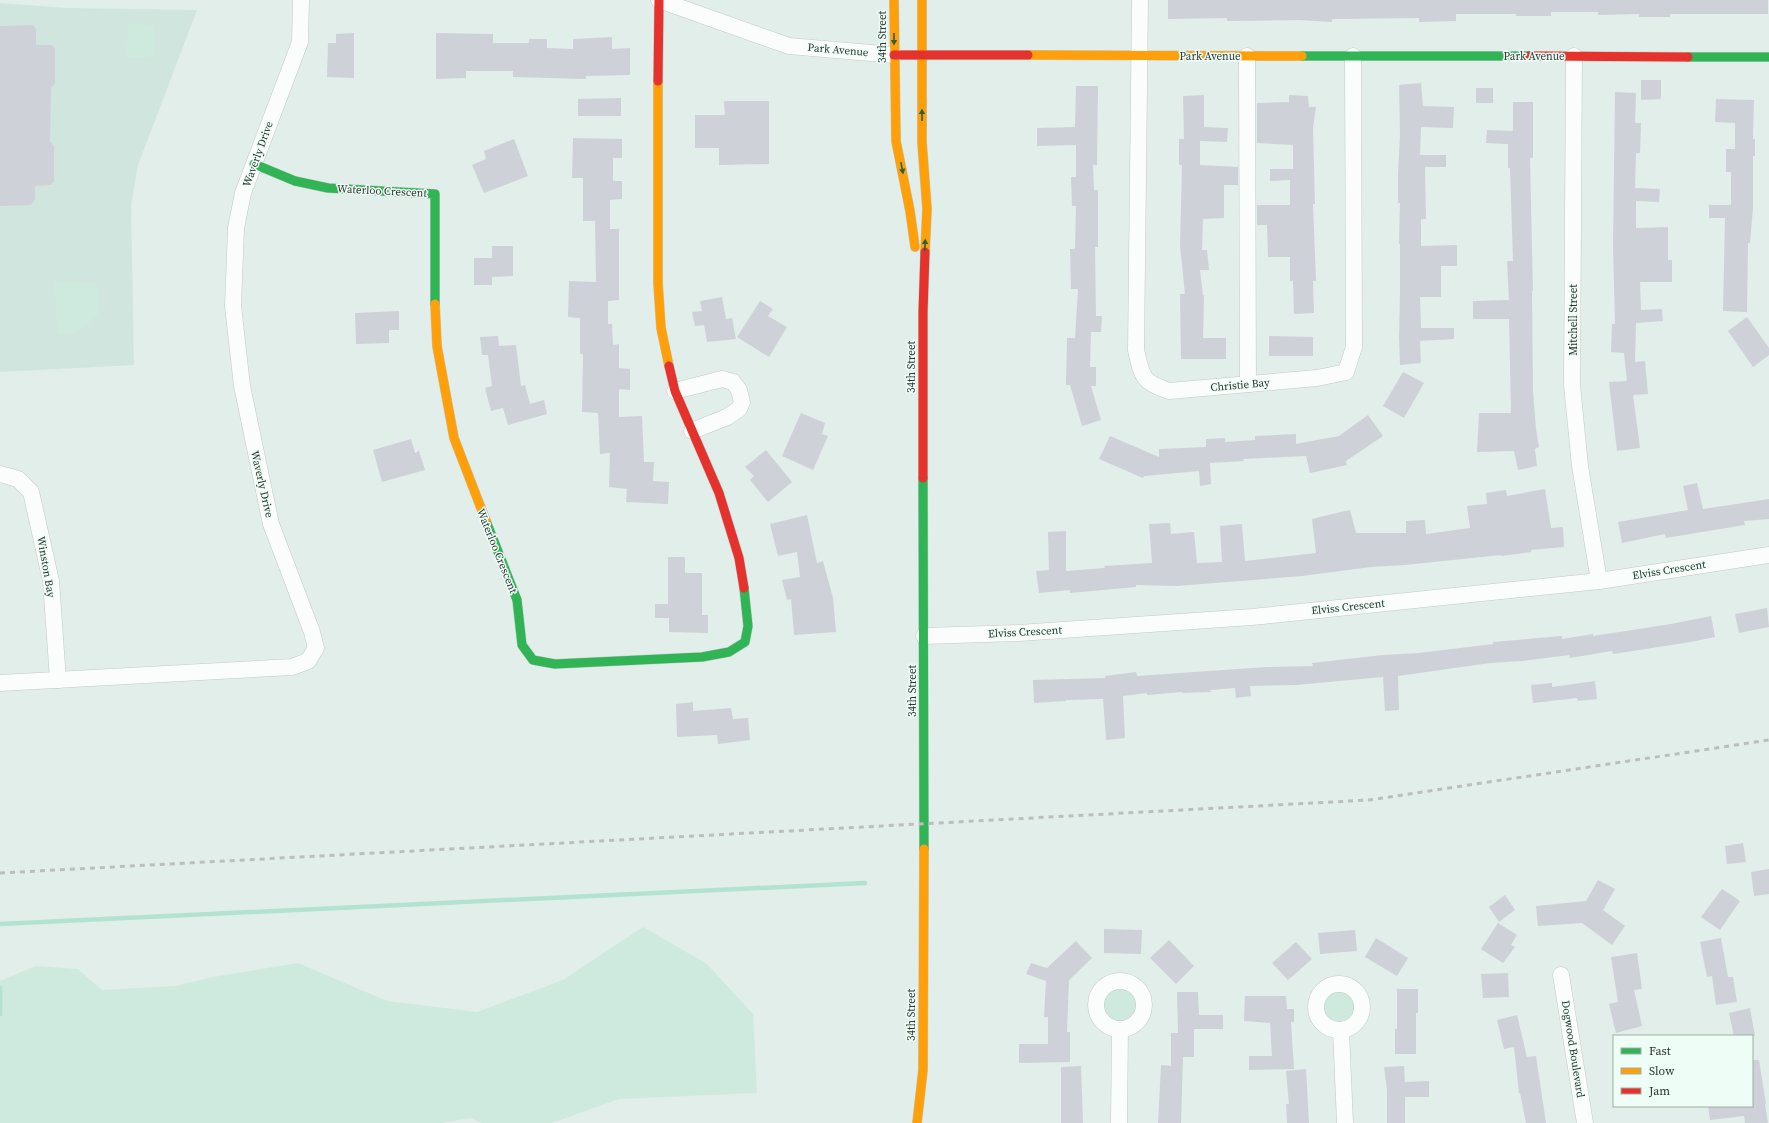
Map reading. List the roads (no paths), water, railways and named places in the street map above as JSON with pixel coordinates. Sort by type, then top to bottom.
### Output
[{"type":"street","name":"Waverly Drive","points":[[0,683],[292,667],[308,661],[316,648],[312,632],[271,524],[242,386],[233,306],[236,228],[243,194],[300,42],[301,0]]},
{"type":"street","name":"Waterloo Crescent","points":[[254,164],[295,180],[328,188],[435,194],[434,284],[437,346],[454,438],[517,600],[522,645],[533,660],[555,664],[702,657],[730,652],[744,642],[748,626],[739,558],[719,493],[675,391],[661,328],[658,282],[659,0]]},
{"type":"street","name":"Park Avenue","points":[[659,0],[789,46],[894,55],[1769,57]]},
{"type":"street","name":"34th Street","points":[[894,0],[896,141],[910,211],[922,312]]},
{"type":"street","name":"34th Street","points":[[917,1123],[922,1070],[924,636],[922,312],[926,210],[922,142],[922,0]]},
{"type":"street","name":"Christie Bay","points":[[1140,0],[1138,55],[1136,350],[1141,373],[1151,385],[1169,392],[1317,378],[1346,372],[1354,346],[1353,56]]},
{"type":"street","points":[[1247,56],[1248,384]]},
{"type":"street","name":"Mitchell Street","points":[[1574,56],[1572,385],[1580,466],[1599,581]]},
{"type":"street","points":[[675,391],[722,378],[733,382],[739,390],[742,402],[739,409],[727,417],[692,431]]},
{"type":"street","name":"Winston Bay","points":[[0,474],[18,479],[30,492],[51,581],[58,680]]},
{"type":"street","name":"Elviss Crescent","points":[[924,636],[1018,633],[1252,617],[1599,581],[1769,555]]},
{"type":"street","name":"Dogwood Boulevard","points":[[1561,975],[1585,1123]]},
{"type":"street","points":[[1119,1123],[1120,1030]]},
{"type":"street","points":[[1341,1030],[1345,1123]]},
{"type":"street","name":"34th Street","points":[[922,1070],[927,1116]]},
{"type":"waterway","points":[[0,924],[865,883]]},
{"type":"waterway","points":[[0,988],[0,1014]]},
{"type":"railway","points":[[0,873],[1369,800],[1769,740]]}]
